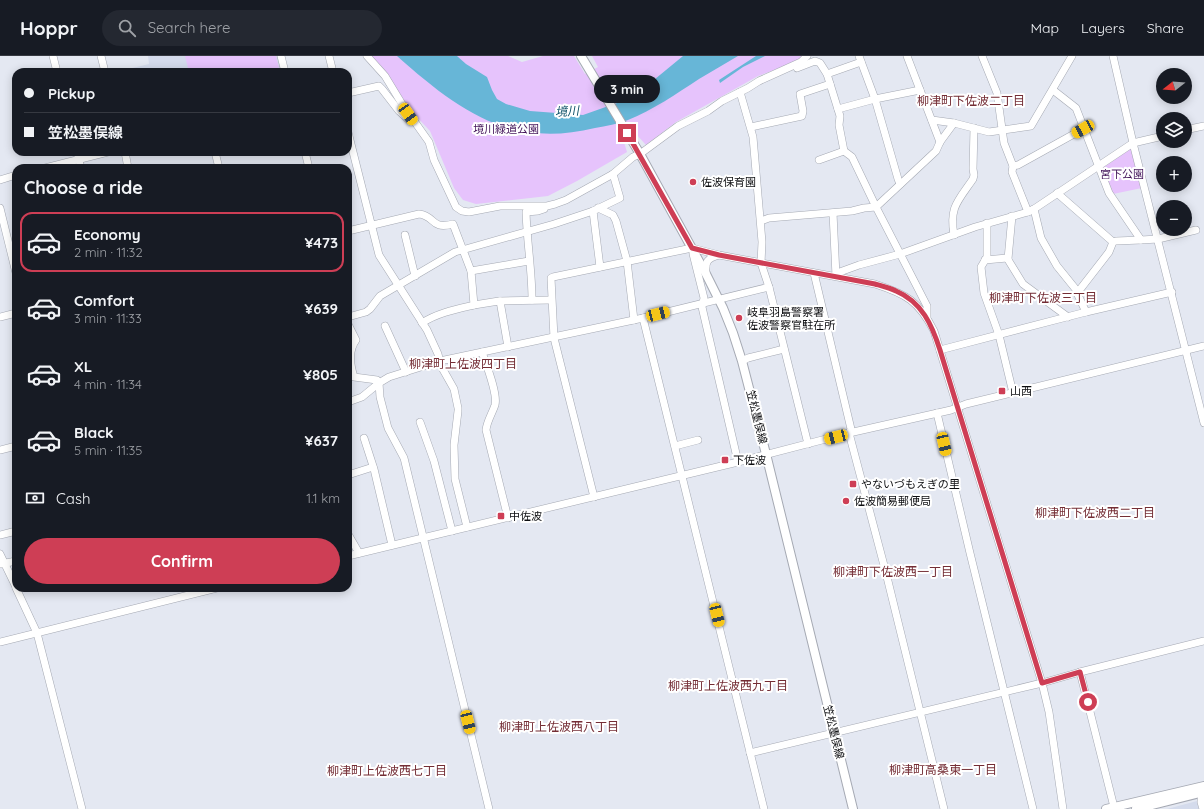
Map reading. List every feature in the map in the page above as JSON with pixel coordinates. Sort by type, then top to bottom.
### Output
[{"type":"main road","name":"笠松墨俣線","points":[[581,56],[640,154],[706,274],[719,299],[742,361],[853,809]]},
{"type":"main road","points":[[1110,808],[1203,789]]},
{"type":"main road","points":[[1136,809],[1203,789]]},
{"type":"street","points":[[53,56],[56,68]]},
{"type":"street","points":[[101,56],[104,68]]},
{"type":"street","points":[[281,56],[284,68]]},
{"type":"street","points":[[329,56],[332,68]]},
{"type":"street","points":[[366,56],[384,76],[429,142],[434,160],[456,207],[462,211],[468,212],[500,206],[547,206]]},
{"type":"street","points":[[532,300],[532,280],[529,262],[526,212],[538,211],[547,206],[566,200],[613,174],[633,157],[640,154],[678,126],[708,111],[722,101],[759,81],[801,62],[807,56]]},
{"type":"street","points":[[907,56],[940,142]]},
{"type":"street","points":[[982,56],[997,93],[1000,107],[1001,131],[1013,166],[1012,172],[1031,211],[1041,238],[1057,266],[1078,292],[1086,312]]},
{"type":"street","points":[[932,120],[954,123],[989,132],[1031,126],[1072,56]]},
{"type":"street","points":[[1113,56],[1133,143],[1204,423]]},
{"type":"street","points":[[827,74],[860,59],[875,98],[900,184]]},
{"type":"street","points":[[789,67],[796,69],[815,62],[820,63],[827,74],[840,116],[839,124],[844,151],[852,156],[876,208],[927,306],[927,317]]},
{"type":"street","points":[[751,127],[802,116],[803,111],[800,94],[830,84]]},
{"type":"street","points":[[352,92],[379,86],[399,111],[410,121],[415,123]]},
{"type":"street","points":[[838,109],[875,98],[920,90]]},
{"type":"street","points":[[1052,90],[1076,108],[1109,193],[1141,240]]},
{"type":"street","points":[[740,92],[754,137],[761,221],[761,263],[769,287],[808,444]]},
{"type":"street","points":[[761,221],[769,218],[876,208],[936,151],[940,142],[954,123]]},
{"type":"street","points":[[1192,129],[1204,126]]},
{"type":"street","points":[[954,235],[952,216],[953,208],[973,179],[974,175],[974,128]]},
{"type":"street","points":[[1013,166],[1018,165],[1083,129]]},
{"type":"street","points":[[837,275],[859,265],[900,254],[987,223],[1031,211],[1133,143],[1156,138]]},
{"type":"street","points":[[352,148],[379,255],[422,322],[454,389],[458,409],[454,445],[455,479],[467,527]]},
{"type":"street","points":[[819,160],[844,151]]},
{"type":"street","points":[[56,164],[78,156]]},
{"type":"street","points":[[352,316],[366,312],[380,296],[462,250],[554,224],[595,210],[620,198],[613,174]]},
{"type":"street","points":[[0,180],[12,176]]},
{"type":"street","points":[[1057,193],[1112,242]]},
{"type":"street","points":[[0,208],[12,257]]},
{"type":"street","points":[[595,210],[613,215],[616,221],[627,261],[634,320]]},
{"type":"street","points":[[595,210],[600,267]]},
{"type":"street","points":[[833,213],[837,275]]},
{"type":"street","points":[[352,230],[422,214],[438,225],[445,226],[454,224],[462,250],[471,271],[474,305]]},
{"type":"street","points":[[1012,216],[1008,259],[1023,284],[1068,317]]},
{"type":"street","points":[[987,223],[987,257],[981,267],[984,293],[999,335],[1013,393]]},
{"type":"street","points":[[1112,242],[1158,239],[1196,230]]},
{"type":"street","points":[[405,235],[415,276]]},
{"type":"street","points":[[1078,292],[1109,252],[1112,242]]},
{"type":"street","points":[[692,248],[704,298],[702,307],[738,462]]},
{"type":"street","points":[[594,497],[554,338],[551,278],[692,248],[719,255],[814,273],[837,275],[897,291],[915,303],[927,317],[934,331],[1042,683],[1049,712],[1062,809]]},
{"type":"street","points":[[706,274],[708,260],[711,257],[719,255]]},
{"type":"street","points":[[985,260],[1008,259]]},
{"type":"street","points":[[471,271],[529,262]]},
{"type":"street","points":[[814,273],[851,428],[849,433],[886,573],[944,809]]},
{"type":"street","points":[[352,401],[362,397],[389,377],[440,361],[643,318],[769,287]]},
{"type":"street","points":[[940,350],[1086,312],[1172,292]]},
{"type":"street","points":[[422,322],[428,318],[474,305],[500,301],[551,300]]},
{"type":"street","points":[[500,301],[508,347]]},
{"type":"street","points":[[0,317],[12,314]]},
{"type":"street","points":[[643,318],[764,809]]},
{"type":"street","points":[[386,326],[406,372]]},
{"type":"street","points":[[352,332],[356,340],[352,346]]},
{"type":"street","points":[[352,555],[738,462],[849,433],[958,408],[966,404],[1204,346]]},
{"type":"street","points":[[742,361],[748,358],[784,349]]},
{"type":"street","points":[[482,352],[496,400],[495,406],[486,425],[486,430],[508,518]]},
{"type":"street","points":[[352,373],[354,377],[377,380],[379,383],[380,397],[388,428],[404,458],[489,809]]},
{"type":"street","points":[[937,413],[1004,692],[1034,809]]},
{"type":"street","points":[[420,422],[434,461],[452,531]]},
{"type":"street","points":[[364,438],[373,467],[392,545]]},
{"type":"street","points":[[674,446],[698,440]]},
{"type":"street","points":[[0,450],[12,447]]},
{"type":"street","points":[[352,474],[373,467]]},
{"type":"street","points":[[0,535],[12,532]]},
{"type":"street","points":[[352,541],[359,553]]},
{"type":"street","points":[[0,554],[2,564],[12,581]]},
{"type":"street","points":[[2,564],[12,562]]},
{"type":"street","points":[[18,592],[33,621],[37,633],[82,809]]},
{"type":"street","points":[[0,642],[196,592]]},
{"type":"street","points":[[750,753],[920,711],[1042,683],[1204,641]]},
{"type":"street","points":[[1080,672],[1110,808]]},
{"type":"street","points":[[1203,789],[1203,809]]},
{"type":"shaded area","points":[[148,56],[280,56],[283,68],[132,68],[149,64]]},
{"type":"shaded area","points":[[1197,801],[1199,809],[1167,809]]},
{"type":"green space","points":[[185,56],[276,56],[279,68],[188,68]]},
{"type":"green space","name":"境川緑道公園","points":[[370,56],[508,56],[522,62],[543,56],[574,56],[585,74],[598,67],[592,56],[802,56],[796,62],[758,76],[676,122],[646,145],[636,134],[623,139],[627,152],[548,196],[476,204],[463,200],[454,188],[430,131],[414,114]]},
{"type":"green space","name":"宮下公園","points":[[1132,147],[1142,188],[1113,194],[1103,168]]},
{"type":"water","points":[[397,56],[457,56],[466,64],[487,77],[497,99],[506,104],[530,111],[583,115],[617,103],[649,84],[683,56],[738,56],[655,107],[628,120],[608,126],[565,133],[537,133],[511,129],[487,120],[464,108],[442,93]]},
{"type":"water","points":[[756,56],[765,56],[743,67],[720,83],[719,80]]},
{"type":"place","name":"佐波保育園","points":[[693,182]]},
{"type":"place","name":"岐阜羽島警察署 佐波警察官駐在所","points":[[739,318]]},
{"type":"place","name":"山西","points":[[1002,391]]},
{"type":"place","name":"下佐波","points":[[725,460]]},
{"type":"place","name":"やないづもえぎの里","points":[[853,484]]},
{"type":"place","name":"佐波簡易郵便局","points":[[846,501]]},
{"type":"place","name":"中佐波","points":[[501,516]]},
{"type":"district","name":"柳津町下佐波二丁目","points":[[971,100]]},
{"type":"district","name":"柳津町下佐波三丁目","points":[[1043,297]]},
{"type":"district","name":"柳津町上佐波四丁目","points":[[463,363]]},
{"type":"district","name":"柳津町下佐波西二丁目","points":[[1095,512]]},
{"type":"district","name":"柳津町下佐波西一丁目","points":[[893,571]]},
{"type":"district","name":"柳津町上佐波西九丁目","points":[[728,685]]},
{"type":"district","name":"柳津町上佐波西八丁目","points":[[559,726]]},
{"type":"district","name":"柳津町高桑東一丁目","points":[[943,769]]},
{"type":"district","name":"柳津町上佐波西七丁目","points":[[387,770]]},
{"type":"route","points":[[627,133],[692,248],[719,255],[875,284],[897,291],[915,303],[927,317],[934,331],[940,350],[1042,683],[1080,672],[1088,702]]},
{"type":"water label","name":"境川","points":[[567,111]]}]
